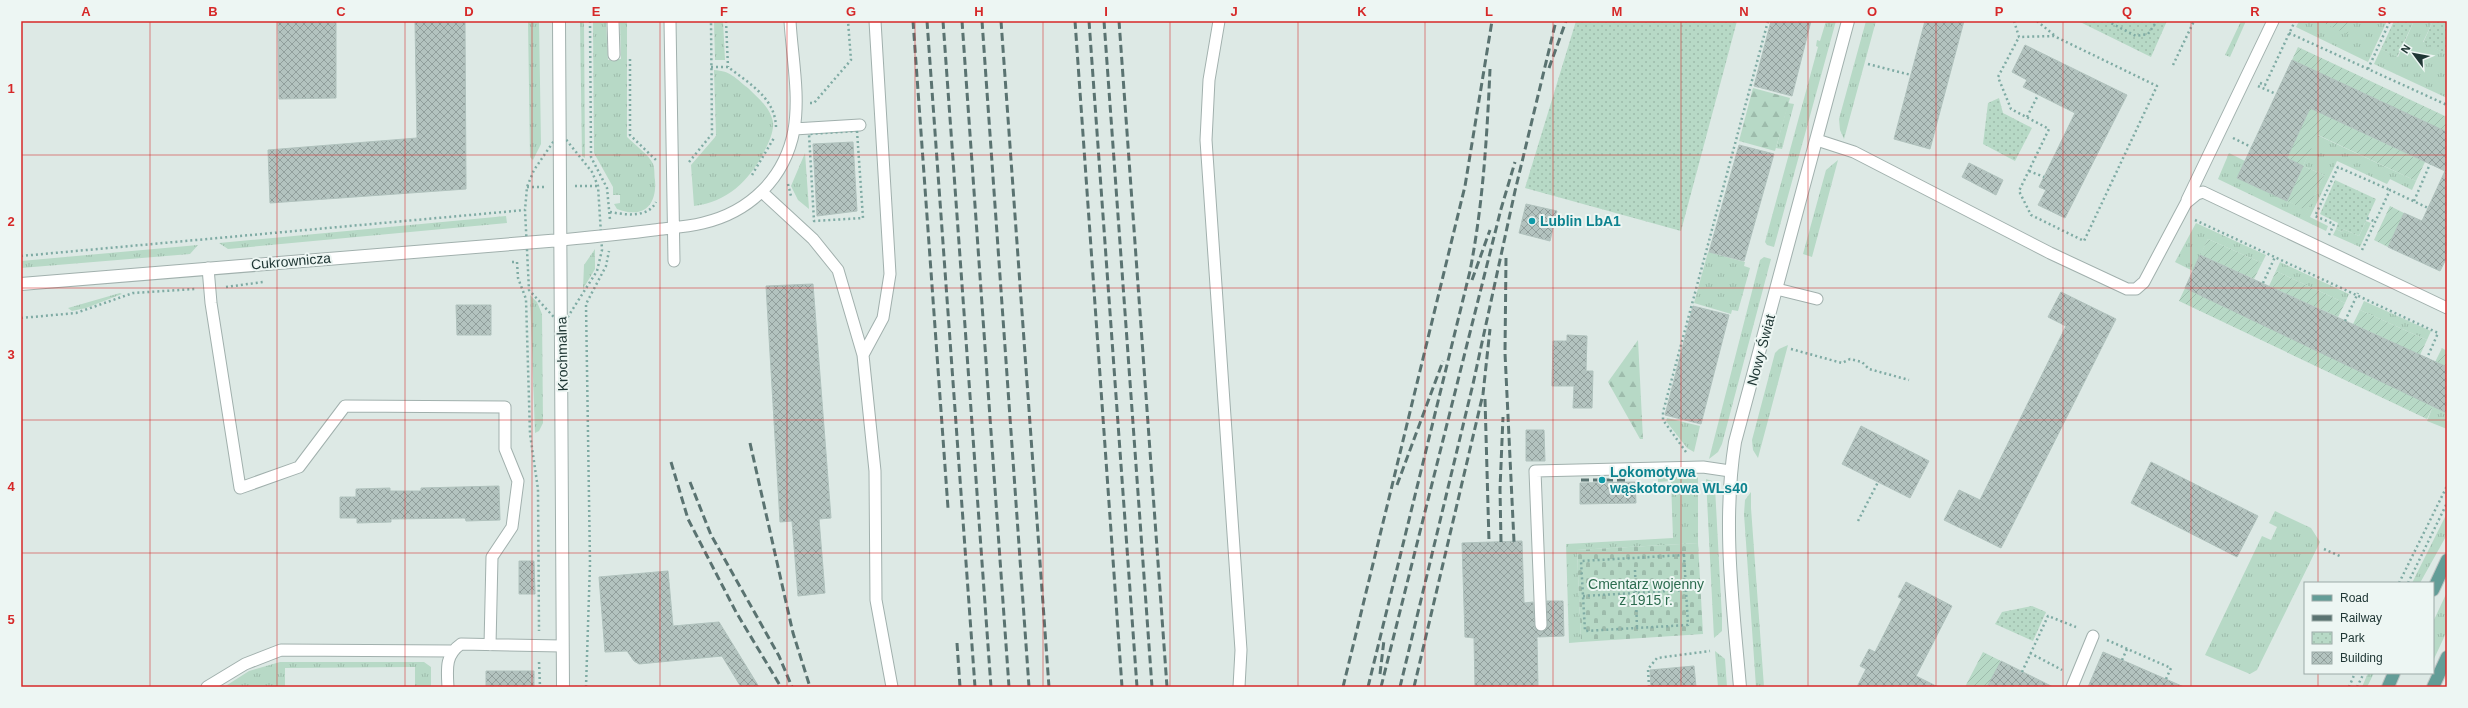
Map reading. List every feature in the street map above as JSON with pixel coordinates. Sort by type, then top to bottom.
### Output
[{"type":"main road","points":[[2434,588],[2447,560]]},
{"type":"main road","points":[[2433,687],[2447,656]]},
{"type":"main road","points":[[2388,687],[2394,674]]},
{"type":"street","name":"Krochmalna","points":[[559,21],[563,687]]},
{"type":"street","name":"Nowy Świat","points":[[1740,687],[1728,514],[1730,471],[1735,442],[1848,21]]},
{"type":"street","name":"Cukrownicza","points":[[21,284],[561,240]]},
{"type":"lane","points":[[613,21],[614,55]]},
{"type":"lane","points":[[670,21],[674,261]]},
{"type":"lane","points":[[561,240],[701,224],[734,213],[762,192],[781,169],[788,154],[794,129],[796,104],[790,21]]},
{"type":"lane","points":[[863,355],[882,318],[890,274],[875,21]]},
{"type":"lane","points":[[1219,21],[1208,80],[1206,140],[1241,650],[1239,687]]},
{"type":"lane","points":[[1817,140],[1854,152],[2050,253],[2127,289],[2136,289],[2144,282],[2182,209],[2274,21]]},
{"type":"lane","points":[[794,129],[809,131],[860,125]]},
{"type":"lane","points":[[762,192],[814,239],[838,270],[863,355],[875,471],[876,600],[892,687]]},
{"type":"lane","points":[[2182,209],[2191,198],[2203,192],[2447,308]]},
{"type":"lane","points":[[208,268],[211,303],[240,488],[299,467],[345,406],[505,407],[505,448],[518,481],[512,527],[492,557],[490,645]]},
{"type":"lane","points":[[1777,289],[1817,299]]},
{"type":"lane","points":[[1541,625],[1535,471],[1704,467],[1730,471]]},
{"type":"lane","points":[[2072,687],[2097,637]]},
{"type":"lane","points":[[448,687],[447,662],[452,651],[461,644],[562,646]]},
{"type":"lane","points":[[207,687],[245,664],[281,650],[452,651]]},
{"type":"path","points":[[586,687],[590,564],[586,304],[606,266],[610,235],[608,188],[590,157],[590,21]]},
{"type":"path","points":[[686,165],[712,134],[710,21]]},
{"type":"path","points":[[726,21],[728,67]]},
{"type":"path","points":[[814,221],[808,116],[814,102],[851,60],[848,21]]},
{"type":"path","points":[[1687,453],[1663,420],[1663,412],[1768,21]]},
{"type":"path","points":[[2014,21],[2018,37],[1998,77],[2011,109],[2049,129],[2019,191],[2031,215],[2084,241],[2157,86],[2054,36],[2037,21]]},
{"type":"path","points":[[2107,21],[2136,36],[2148,34],[2157,21]]},
{"type":"path","points":[[2173,65],[2194,21]]},
{"type":"path","points":[[2255,89],[2259,82],[2265,85],[2294,21]]},
{"type":"path","points":[[2368,69],[2390,21]]},
{"type":"path","points":[[2289,33],[2447,105]]},
{"type":"path","points":[[2018,37],[2054,36]]},
{"type":"path","points":[[630,52],[630,135],[657,161],[657,169]]},
{"type":"path","points":[[1868,64],[1911,75]]},
{"type":"path","points":[[712,67],[728,67],[764,96],[773,108],[777,119],[776,134],[760,165],[749,180]]},
{"type":"path","points":[[2257,86],[2276,94]]},
{"type":"path","points":[[2027,117],[2038,95]]},
{"type":"path","points":[[796,104],[814,102]]},
{"type":"path","points":[[805,144],[809,131]]},
{"type":"path","points":[[809,131],[857,131],[864,218],[814,221]]},
{"type":"path","points":[[2230,142],[2236,132]]},
{"type":"path","points":[[2232,138],[2251,147]]},
{"type":"path","points":[[2414,201],[2430,164]]},
{"type":"path","points":[[2328,237],[2334,224],[2315,216],[2338,167],[2428,208]]},
{"type":"path","points":[[2029,171],[2044,177]]},
{"type":"path","points":[[790,178],[789,191],[794,201]]},
{"type":"path","points":[[2361,252],[2390,190]]},
{"type":"path","points":[[610,212],[621,214],[646,213],[653,208],[657,197]]},
{"type":"path","points":[[21,256],[525,210]]},
{"type":"path","points":[[811,218],[820,226]]},
{"type":"path","points":[[2367,218],[2376,222]]},
{"type":"path","points":[[2193,219],[2438,332],[2427,358]]},
{"type":"path","points":[[2321,234],[2334,240]]},
{"type":"path","points":[[2354,249],[2367,255]]},
{"type":"path","points":[[2263,283],[2275,257]]},
{"type":"path","points":[[2345,321],[2358,293]]},
{"type":"path","points":[[1791,348],[1842,363],[1850,358],[1862,362],[1869,369],[1909,380]]},
{"type":"path","points":[[1858,521],[1878,482]]},
{"type":"path","points":[[2399,582],[2447,486]]},
{"type":"path","points":[[2408,582],[2447,503]]},
{"type":"path","points":[[2324,549],[2342,557]]},
{"type":"path","points":[[1684,555],[1688,625],[1585,631],[1582,596],[1581,561],[1684,555]]},
{"type":"path","points":[[1635,570],[1637,628]]},
{"type":"path","points":[[1582,596],[1686,590]]},
{"type":"path","points":[[2022,672],[2048,616],[2076,627]]},
{"type":"path","points":[[2097,637],[2171,668],[2166,679]]},
{"type":"path","points":[[2122,660],[2128,649]]},
{"type":"path","points":[[1649,687],[1648,669],[1657,658],[1710,652]]},
{"type":"path","points":[[2030,653],[2063,670],[2061,676]]},
{"type":"path","points":[[2349,687],[2355,674]]},
{"type":"path","points":[[2357,687],[2364,674]]},
{"type":"green space","points":[[528,21],[539,21],[541,144],[533,160],[530,157]]},
{"type":"green space","points":[[580,21],[584,21],[585,158],[582,156]]},
{"type":"green space","points":[[593,21],[606,21],[608,60],[621,59],[620,22],[627,21],[627,137],[642,150],[653,164],[655,180],[654,197],[651,203],[641,211],[626,212],[617,209],[614,204],[620,203],[620,195],[613,195],[613,187],[594,153]]},
{"type":"green space","points":[[714,21],[723,21],[725,60],[715,60]]},
{"type":"green space","points":[[1576,21],[1737,21],[1681,231],[1525,188]]},
{"type":"green space","points":[[1826,21],[1836,21],[1774,247],[1767,245],[1765,242],[1818,47],[1816,46],[1817,40],[1820,41]]},
{"type":"green space","points":[[1866,21],[1876,21],[1844,139],[1840,130],[1839,119]]},
{"type":"green space","points":[[2078,21],[2167,21],[2151,57]]},
{"type":"green space","points":[[2241,21],[2246,21],[2230,57],[2225,55]]},
{"type":"green space","points":[[2299,21],[2387,21],[2368,62],[2296,27]]},
{"type":"green space","points":[[2319,21],[2353,21],[2347,34]]},
{"type":"green space","points":[[2394,21],[2414,21],[2397,57],[2381,49]]},
{"type":"green space","points":[[2414,21],[2433,21],[2423,42],[2447,54],[2447,98],[2374,64],[2381,49],[2398,57]]},
{"type":"green space","points":[[2433,21],[2447,21],[2447,54],[2423,43]]},
{"type":"green space","points":[[2298,47],[2447,117],[2447,132],[2292,60]]},
{"type":"green space","points":[[714,70],[729,73],[760,99],[769,112],[773,122],[773,129],[770,140],[759,161],[737,188],[717,200],[694,206],[691,165],[716,136]]},
{"type":"green space","points":[[1753,88],[1790,98],[1775,151],[1739,141]]},
{"type":"green space","points":[[1999,98],[2003,113],[2032,128],[2015,161],[1983,144],[1988,103]]},
{"type":"green space","points":[[1788,103],[1794,104],[1782,149],[1776,148]]},
{"type":"green space","points":[[2310,108],[2425,162],[2416,181],[2318,135],[2303,166],[2287,158]]},
{"type":"green space","points":[[2317,135],[2416,181],[2412,190],[2390,179],[2387,184],[2337,161],[2310,217],[2328,226],[2326,231],[2218,179],[2229,153],[2245,161],[2237,178],[2307,210],[2324,175],[2303,166]]},
{"type":"green space","points":[[805,153],[809,209],[798,200],[791,186]]},
{"type":"green space","points":[[1838,160],[1812,257],[1803,254],[1826,170]]},
{"type":"green space","points":[[2303,166],[2324,175],[2307,211],[2287,201]]},
{"type":"green space","points":[[2335,180],[2376,199],[2359,236],[2343,229],[2342,232],[2336,229],[2338,223],[2320,214]]},
{"type":"green space","points":[[2390,206],[2404,213],[2388,247],[2374,240]]},
{"type":"green space","points":[[506,216],[507,223],[228,249],[219,243]]},
{"type":"green space","points":[[2366,221],[2371,223],[2360,247],[2333,235],[2336,229],[2342,232],[2343,229],[2359,236]]},
{"type":"green space","points":[[2196,223],[2266,255],[2262,263],[2208,239],[2193,271],[2175,262]]},
{"type":"green space","points":[[2208,239],[2262,263],[2254,279],[2200,255]]},
{"type":"green space","points":[[198,245],[190,254],[21,268],[21,261]]},
{"type":"green space","points":[[595,249],[595,269],[583,289],[584,265]]},
{"type":"green space","points":[[1708,252],[1745,262],[1744,266],[1750,268],[1738,311],[1732,310],[1731,314],[1694,303]]},
{"type":"green space","points":[[1764,257],[1771,259],[1722,444],[1718,452],[1709,459],[1760,260]]},
{"type":"green space","points":[[2280,262],[2349,294],[2345,303],[2276,271]]},
{"type":"green space","points":[[2276,271],[2345,303],[2338,317],[2269,286]]},
{"type":"green space","points":[[2185,288],[2433,406],[2427,419],[2179,301]]},
{"type":"green space","points":[[120,293],[122,294],[86,308],[72,311],[68,308]]},
{"type":"green space","points":[[530,295],[537,302],[542,314],[543,423],[539,431],[535,433]]},
{"type":"green space","points":[[2364,301],[2431,331],[2427,340],[2360,310]]},
{"type":"green space","points":[[2360,310],[2427,340],[2420,355],[2353,324]]},
{"type":"green space","points":[[1638,340],[1643,439],[1640,439],[1608,382]]},
{"type":"green space","points":[[1788,345],[1758,458],[1753,450],[1752,440],[1775,353],[1779,349]]},
{"type":"green space","points":[[2442,348],[2447,351],[2447,367],[2435,362]]},
{"type":"green space","points":[[2433,406],[2447,413],[2447,429],[2427,421]]},
{"type":"green space","points":[[1667,418],[1700,426],[1694,452],[1687,448],[1666,421]]},
{"type":"green space","points":[[1658,477],[1698,477],[1698,543],[1577,550],[1581,642],[1569,643],[1566,544],[1673,538],[1671,481],[1658,482]]},
{"type":"green space","points":[[1706,479],[1712,481],[1715,487],[1722,618],[1722,631],[1714,638]]},
{"type":"green space","points":[[1751,492],[1764,687],[1756,687],[1744,514],[1745,500]]},
{"type":"green space","points":[[2275,511],[2311,528],[2320,542],[2257,670],[2250,674],[2205,655],[2262,536],[2271,540],[2277,527],[2269,523]]},
{"type":"green space","points":[[2447,513],[2447,534],[2444,540],[2421,582],[2412,582]]},
{"type":"green space","name":"Cmentarz wojenny z 1915 r.","points":[[1698,543],[1703,634],[1581,642],[1577,550]]},
{"type":"green space","points":[[2447,592],[2447,631],[2434,659],[2434,620]]},
{"type":"green space","points":[[2032,606],[2046,612],[2033,641],[1995,624],[2002,612]]},
{"type":"green space","points":[[1715,651],[1725,659],[1727,687],[1718,687]]},
{"type":"green space","points":[[1983,652],[2001,661],[1988,686],[1989,687],[1965,687]]},
{"type":"green space","points":[[280,662],[424,662],[431,667],[431,687],[415,687],[415,667],[285,668],[285,687],[224,687],[249,671]]},
{"type":"green space","points":[[2368,674],[2374,674],[2367,687],[2362,687]]},
{"type":"building","points":[[278,21],[336,21],[336,98],[279,99]]},
{"type":"building","points":[[415,21],[465,21],[466,189],[270,203],[268,150],[417,138]]},
{"type":"building","points":[[1771,21],[1811,21],[1792,96],[1754,86]]},
{"type":"building","points":[[1925,21],[1964,21],[1930,149],[1894,139]]},
{"type":"building","points":[[2025,45],[2127,95],[2065,218],[2038,205],[2046,190],[2039,187],[2075,113],[2023,87],[2027,80],[2012,72]]},
{"type":"building","points":[[2292,60],[2447,132],[2447,257],[2440,271],[2388,247],[2404,213],[2422,221],[2445,171],[2310,108],[2287,158],[2303,166],[2287,201],[2237,178]]},
{"type":"building","points":[[853,142],[857,211],[817,216],[813,144]]},
{"type":"building","points":[[1739,145],[1774,154],[1744,261],[1709,252]]},
{"type":"building","points":[[1969,163],[2003,180],[1996,195],[1962,177]]},
{"type":"building","name":"Lublin LbA1","points":[[1526,204],[1557,211],[1550,241],[1519,233]]},
{"type":"building","points":[[2200,255],[2447,367],[2447,413],[2185,288]]},
{"type":"building","points":[[813,284],[831,518],[819,519],[825,593],[798,596],[792,521],[780,522],[766,286]]},
{"type":"building","points":[[2061,292],[2116,319],[2001,548],[1944,520],[1959,490],[1980,500],[2066,326],[2048,317]]},
{"type":"building","points":[[456,305],[491,305],[491,335],[457,335]]},
{"type":"building","points":[[1693,306],[1729,315],[1701,424],[1665,415]]},
{"type":"building","points":[[1567,335],[1587,336],[1586,371],[1593,371],[1592,408],[1573,408],[1574,386],[1552,386],[1553,341],[1567,341]]},
{"type":"building","points":[[1861,426],[1929,461],[1910,498],[1842,464]]},
{"type":"building","points":[[1526,430],[1544,430],[1545,461],[1526,461]]},
{"type":"building","points":[[2151,462],[2258,516],[2237,557],[2131,503]]},
{"type":"building","points":[[1635,482],[1636,503],[1580,504],[1580,483]]},
{"type":"building","points":[[499,486],[500,520],[466,521],[465,518],[391,519],[391,522],[357,523],[357,518],[340,518],[340,497],[356,497],[356,489],[390,488],[390,491],[421,491],[421,488]]},
{"type":"building","points":[[1522,541],[1524,603],[1533,602],[1535,628],[1542,632],[1547,628],[1547,601],[1563,601],[1564,636],[1537,637],[1538,687],[1475,687],[1474,638],[1465,637],[1462,543]]},
{"type":"building","points":[[519,561],[534,561],[535,594],[519,594]]},
{"type":"building","points":[[668,571],[673,626],[719,622],[759,687],[741,687],[722,656],[639,664],[634,661],[627,651],[605,652],[599,577]]},
{"type":"building","points":[[1906,582],[1952,606],[1916,676],[1938,687],[1857,687],[1866,669],[1860,666],[1869,649],[1875,652],[1902,599],[1898,597]]},
{"type":"building","points":[[2103,652],[2122,660],[2184,687],[2088,687]]},
{"type":"building","points":[[2001,661],[2053,687],[1987,687]]},
{"type":"building","points":[[1694,666],[1696,687],[1651,687],[1650,670]]},
{"type":"building","points":[[486,671],[534,671],[534,687],[486,687]]},
{"type":"railway","points":[[913,21],[948,508]]},
{"type":"railway","points":[[927,21],[975,687]]},
{"type":"railway","points":[[943,21],[991,687]]},
{"type":"railway","points":[[962,21],[1009,687]]},
{"type":"railway","points":[[982,21],[1029,687]]},
{"type":"railway","points":[[1001,21],[1049,687]]},
{"type":"railway","points":[[1075,21],[1122,687]]},
{"type":"railway","points":[[1089,21],[1137,687]]},
{"type":"railway","points":[[1104,21],[1152,687]]},
{"type":"railway","points":[[1119,21],[1167,687]]},
{"type":"railway","points":[[1343,687],[1465,186],[1492,21]]},
{"type":"railway","points":[[1400,687],[1473,384],[1515,191],[1556,21]]},
{"type":"railway","points":[[1549,68],[1566,21]]},
{"type":"railway","points":[[1368,687],[1470,271],[1484,170],[1490,69]]},
{"type":"railway","points":[[1381,687],[1501,209],[1515,162]]},
{"type":"railway","points":[[1472,280],[1490,230]]},
{"type":"railway","points":[[1506,258],[1505,353],[1514,542]]},
{"type":"railway","points":[[1414,687],[1483,394],[1490,329]]},
{"type":"railway","points":[[1397,485],[1443,361]]},
{"type":"railway","points":[[1485,399],[1489,542]]},
{"type":"railway","points":[[1501,542],[1500,489],[1503,417]]},
{"type":"railway","points":[[750,443],[793,633],[810,687]]},
{"type":"railway","points":[[671,462],[688,519],[736,612],[781,687]]},
{"type":"railway","points":[[1581,480],[1627,480]]},
{"type":"railway","points":[[690,482],[711,535],[779,656],[792,687]]},
{"type":"railway","points":[[1380,674],[1384,640]]},
{"type":"railway","points":[[957,643],[960,687]]},
{"type":"place","name":"Lublin LbA1","points":[[1532,221]]},
{"type":"place","name":"Lokomotywa wąskotorowa WLs40","points":[[1602,480]]}]
